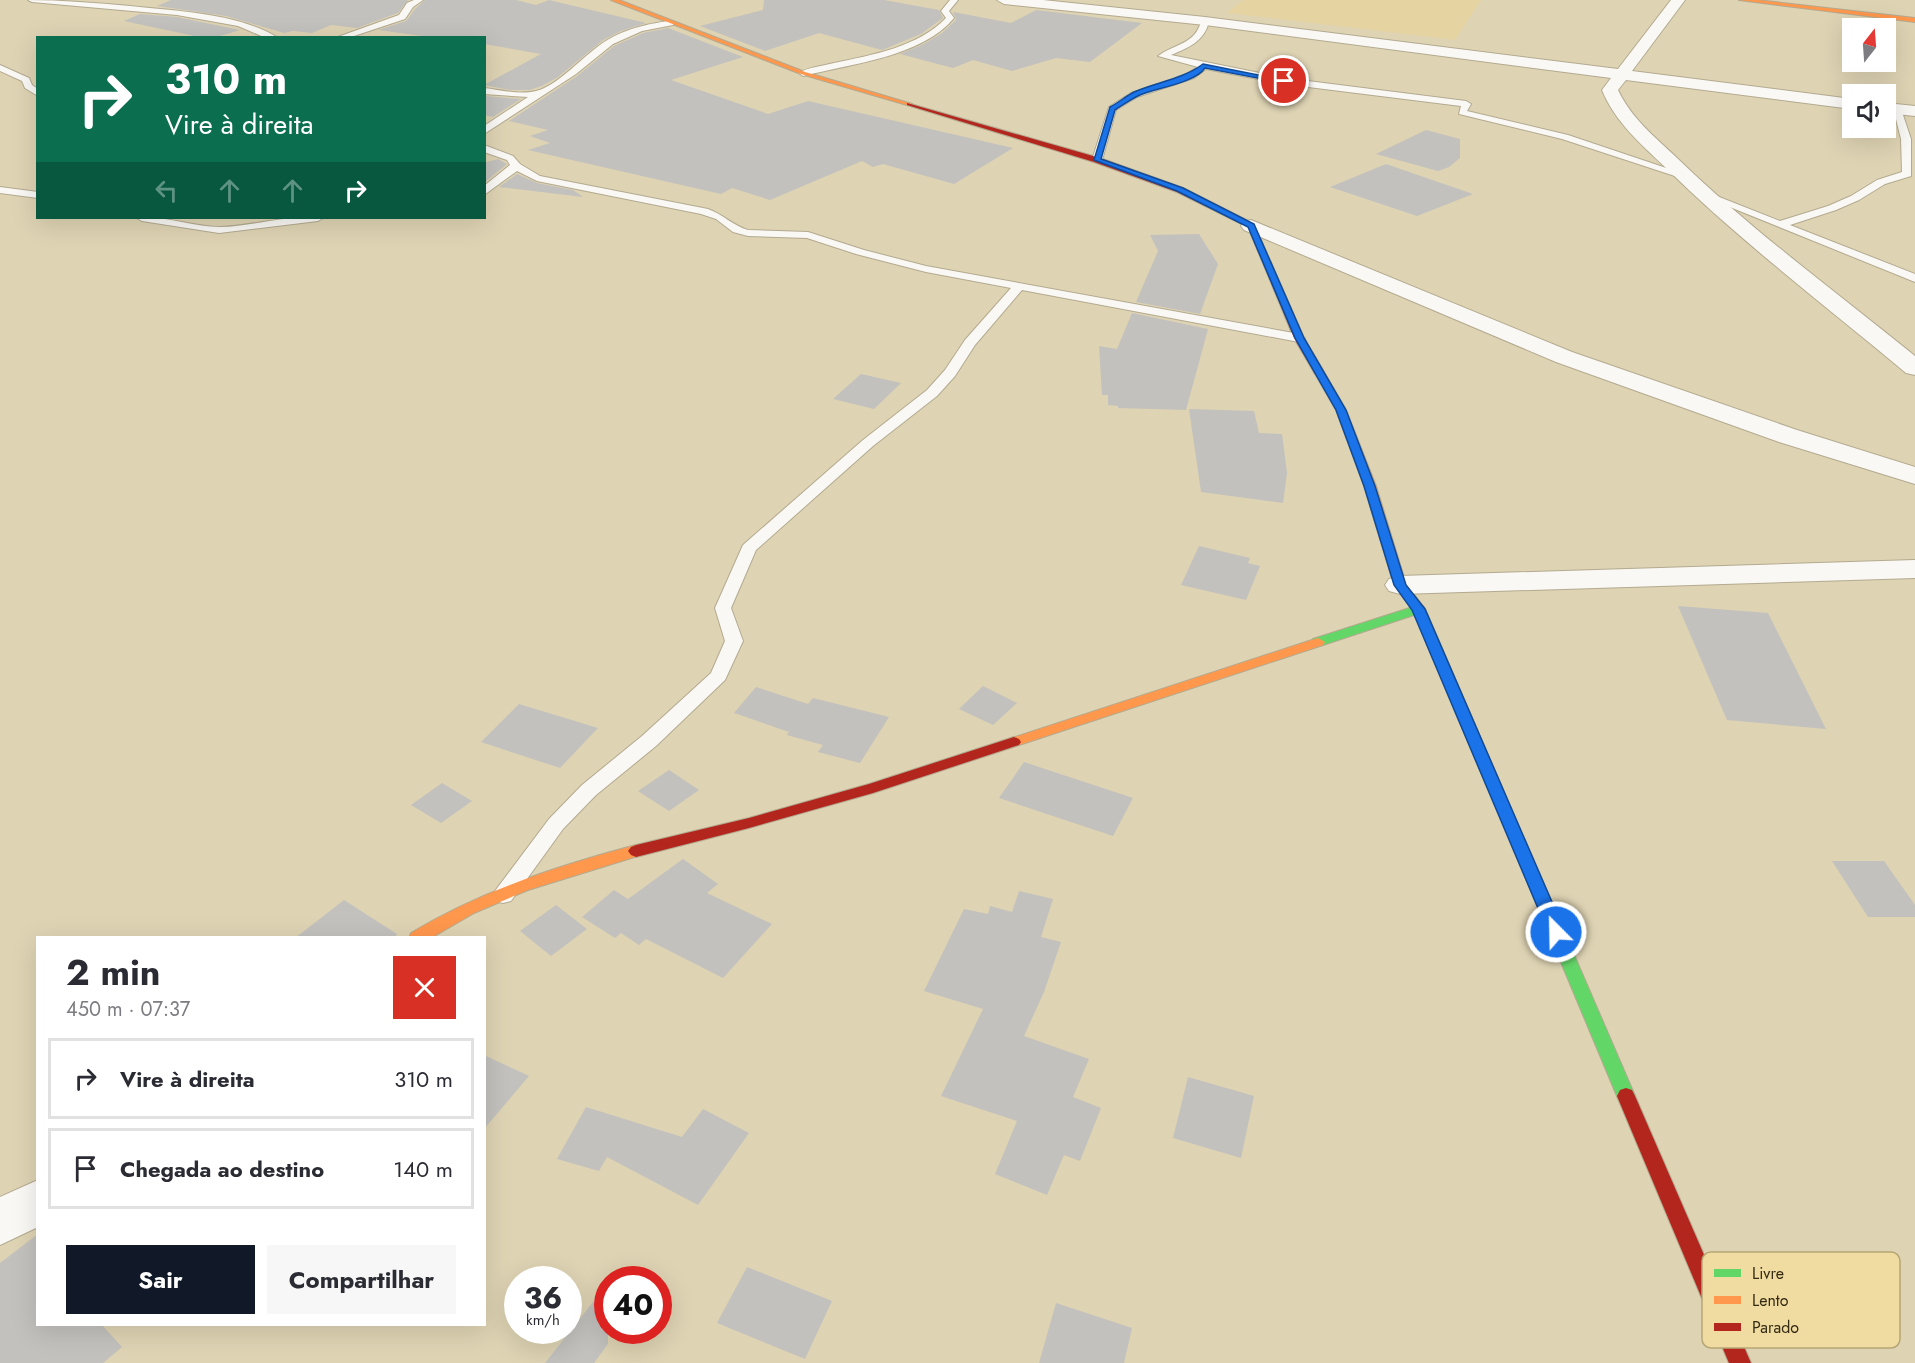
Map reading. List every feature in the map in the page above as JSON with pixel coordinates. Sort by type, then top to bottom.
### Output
[{"type":"street","points":[[614,0],[803,73],[1097,160],[1180,190],[1251,226],[1564,357],[1788,436],[1915,476]]},
{"type":"street","points":[[1004,0],[1205,21],[1842,103]]},
{"type":"street","points":[[1678,0],[1610,90],[1617,106],[1632,124],[1703,194],[1915,368]]},
{"type":"street","points":[[1742,0],[1915,20]]},
{"type":"street","points":[[1178,18],[1196,6]]},
{"type":"street","points":[[1896,109],[1915,111]]},
{"type":"street","points":[[1251,226],[1299,338],[1341,410],[1370,486],[1400,585],[1419,609],[1702,1274]]},
{"type":"street","points":[[1400,585],[1915,568]]},
{"type":"street","points":[[420,936],[440,923],[575,866],[749,823],[873,788],[1419,609]]},
{"type":"street","points":[[0,1222],[36,1203]]},
{"type":"street","points":[[1734,1348],[1740,1363]]},
{"type":"lane","points":[[32,0],[193,15],[240,24],[269,36]]},
{"type":"lane","points":[[345,36],[402,17],[410,5],[419,0]]},
{"type":"lane","points":[[803,73],[904,47],[931,37],[950,18],[945,11],[954,0]]},
{"type":"lane","points":[[1205,21],[1202,33],[1196,39],[1162,56],[1284,81],[1447,100],[1466,105],[1462,112],[1565,137],[1685,176]]},
{"type":"lane","points":[[486,130],[571,74],[594,53],[611,43],[644,28],[670,23]]},
{"type":"lane","points":[[1097,160],[1112,109],[1137,94],[1173,83],[1200,71],[1203,66]]},
{"type":"lane","points":[[0,68],[26,80],[28,86],[36,92]]},
{"type":"lane","points":[[486,91],[517,95],[539,94]]},
{"type":"lane","points":[[1780,224],[1812,216],[1855,198],[1881,182],[1905,176],[1907,174],[1906,139],[1896,119]]},
{"type":"lane","points":[[486,149],[510,158],[516,166],[537,178],[704,211],[720,217],[737,230],[748,233],[808,236],[926,269],[1299,338]]},
{"type":"lane","points":[[486,190],[516,166]]},
{"type":"lane","points":[[0,190],[36,195]]},
{"type":"lane","points":[[1703,194],[1915,278]]},
{"type":"lane","points":[[148,219],[219,230],[310,219]]},
{"type":"lane","points":[[502,895],[556,824],[589,789],[649,741],[719,676],[734,641],[723,608],[749,548],[868,443],[932,393],[950,373],[970,343],[1018,287]]},
{"type":"shaded area","points":[[1243,0],[1481,0],[1455,40],[1227,13]]},
{"type":"building","points":[[171,0],[408,0],[398,13],[357,28],[331,25],[312,33],[293,31],[284,33],[226,16],[157,6]]},
{"type":"building","points":[[425,0],[516,0],[536,5],[549,0],[646,23],[603,40],[558,77],[542,86],[529,90],[510,90],[486,84],[541,54],[486,44],[486,36],[422,36],[378,30],[406,21]]},
{"type":"building","points":[[764,0],[884,0],[939,10],[943,18],[921,34],[882,50],[819,33],[765,51],[700,26],[763,10]]},
{"type":"building","points":[[1036,10],[1142,23],[1090,62],[1056,58],[1012,71],[973,60],[953,68],[900,54],[942,33],[956,20],[953,12],[1011,23]]},
{"type":"building","points":[[140,14],[177,17],[240,30],[220,36],[195,36],[124,21]]},
{"type":"building","points":[[668,28],[743,57],[671,80],[768,114],[808,101],[1013,148],[954,184],[883,164],[873,167],[862,161],[770,200],[732,188],[721,194],[528,150],[550,143],[530,136],[548,130],[509,121],[577,76],[614,46],[643,33]]},
{"type":"building","points":[[486,96],[521,99],[493,117],[486,115]]},
{"type":"building","points":[[1426,130],[1460,139],[1460,158],[1449,167],[1438,171],[1376,154]]},
{"type":"building","points":[[498,159],[507,164],[486,181],[486,162]]},
{"type":"building","points":[[1386,164],[1473,194],[1417,216],[1330,187]]},
{"type":"building","points":[[517,174],[537,183],[573,190],[583,197],[499,187]]},
{"type":"building","points":[[1199,234],[1218,264],[1200,314],[1136,302],[1158,251],[1150,235]]},
{"type":"building","points":[[1132,313],[1208,329],[1186,410],[1118,408],[1118,406],[1108,405],[1108,395],[1102,395],[1099,346],[1117,349]]},
{"type":"building","points":[[861,374],[901,383],[874,409],[833,399]]},
{"type":"building","points":[[1189,409],[1254,411],[1259,433],[1282,434],[1287,473],[1283,503],[1201,492]]},
{"type":"building","points":[[1199,546],[1250,558],[1248,563],[1260,566],[1246,600],[1181,585]]},
{"type":"building","points":[[1678,606],[1768,613],[1826,729],[1727,720]]},
{"type":"building","points":[[983,686],[1017,703],[993,725],[959,709]]},
{"type":"building","points":[[756,687],[808,704],[813,698],[889,717],[860,763],[818,752],[823,745],[787,735],[789,732],[734,713]]},
{"type":"building","points":[[519,704],[598,728],[560,768],[481,742]]},
{"type":"building","points":[[1024,762],[1133,798],[1113,836],[999,798]]},
{"type":"building","points":[[669,770],[699,790],[669,811],[638,791]]},
{"type":"building","points":[[442,783],[472,801],[441,823],[411,805]]},
{"type":"building","points":[[683,859],[718,884],[707,893],[772,924],[723,978],[646,939],[639,945],[621,933],[615,938],[582,917],[614,890],[628,899]]},
{"type":"building","points":[[1832,861],[1884,861],[1915,905],[1915,917],[1868,917]]},
{"type":"building","points":[[1019,891],[1053,899],[1041,937],[1061,942],[1044,992],[1024,1036],[1089,1059],[1073,1097],[1101,1108],[1080,1161],[1064,1155],[1047,1195],[995,1174],[1017,1121],[941,1096],[983,1009],[924,991],[964,909],[988,914],[990,906],[1012,912]]},
{"type":"building","points":[[344,900],[397,934],[396,936],[298,936]]},
{"type":"building","points":[[556,905],[587,929],[551,956],[520,931]]},
{"type":"building","points":[[486,1056],[529,1076],[486,1127]]},
{"type":"building","points":[[1188,1077],[1254,1096],[1241,1158],[1173,1138]]},
{"type":"building","points":[[586,1107],[682,1137],[703,1109],[749,1133],[698,1205],[607,1157],[599,1171],[557,1159]]},
{"type":"building","points":[[36,1236],[36,1326],[103,1326],[122,1347],[103,1363],[0,1363],[0,1263]]},
{"type":"building","points":[[747,1267],[832,1301],[805,1359],[717,1323]]},
{"type":"building","points":[[594,1301],[594,1344],[608,1344],[594,1363],[545,1363],[560,1344],[582,1344],[582,1316]]},
{"type":"building","points":[[1056,1303],[1132,1328],[1124,1363],[1039,1363]]},
{"type":"traffic: fast","points":[[1318,642],[1419,609]]},
{"type":"traffic: fast","points":[[1495,788],[1626,1096]]},
{"type":"traffic: slow","points":[[614,0],[803,73],[909,104]]},
{"type":"traffic: slow","points":[[1742,0],[1915,20]]},
{"type":"traffic: slow","points":[[1319,372],[1341,410],[1370,486],[1400,585],[1419,609],[1495,788]]},
{"type":"traffic: slow","points":[[1014,742],[1318,642]]},
{"type":"traffic: slow","points":[[420,936],[468,909],[495,897],[551,876],[636,851]]},
{"type":"traffic: jam","points":[[909,104],[1097,160],[1180,190],[1251,226],[1299,338],[1319,372]]},
{"type":"traffic: jam","points":[[636,851],[749,823],[873,788],[1014,742]]},
{"type":"traffic: jam","points":[[1626,1096],[1702,1274]]},
{"type":"traffic: jam","points":[[1734,1348],[1740,1363]]},
{"type":"route","points":[[1284,81],[1203,66],[1200,71],[1173,83],[1137,94],[1112,109],[1097,160],[1180,190],[1251,226],[1299,338],[1341,410],[1370,486],[1400,585],[1419,609],[1556,932]]}]
